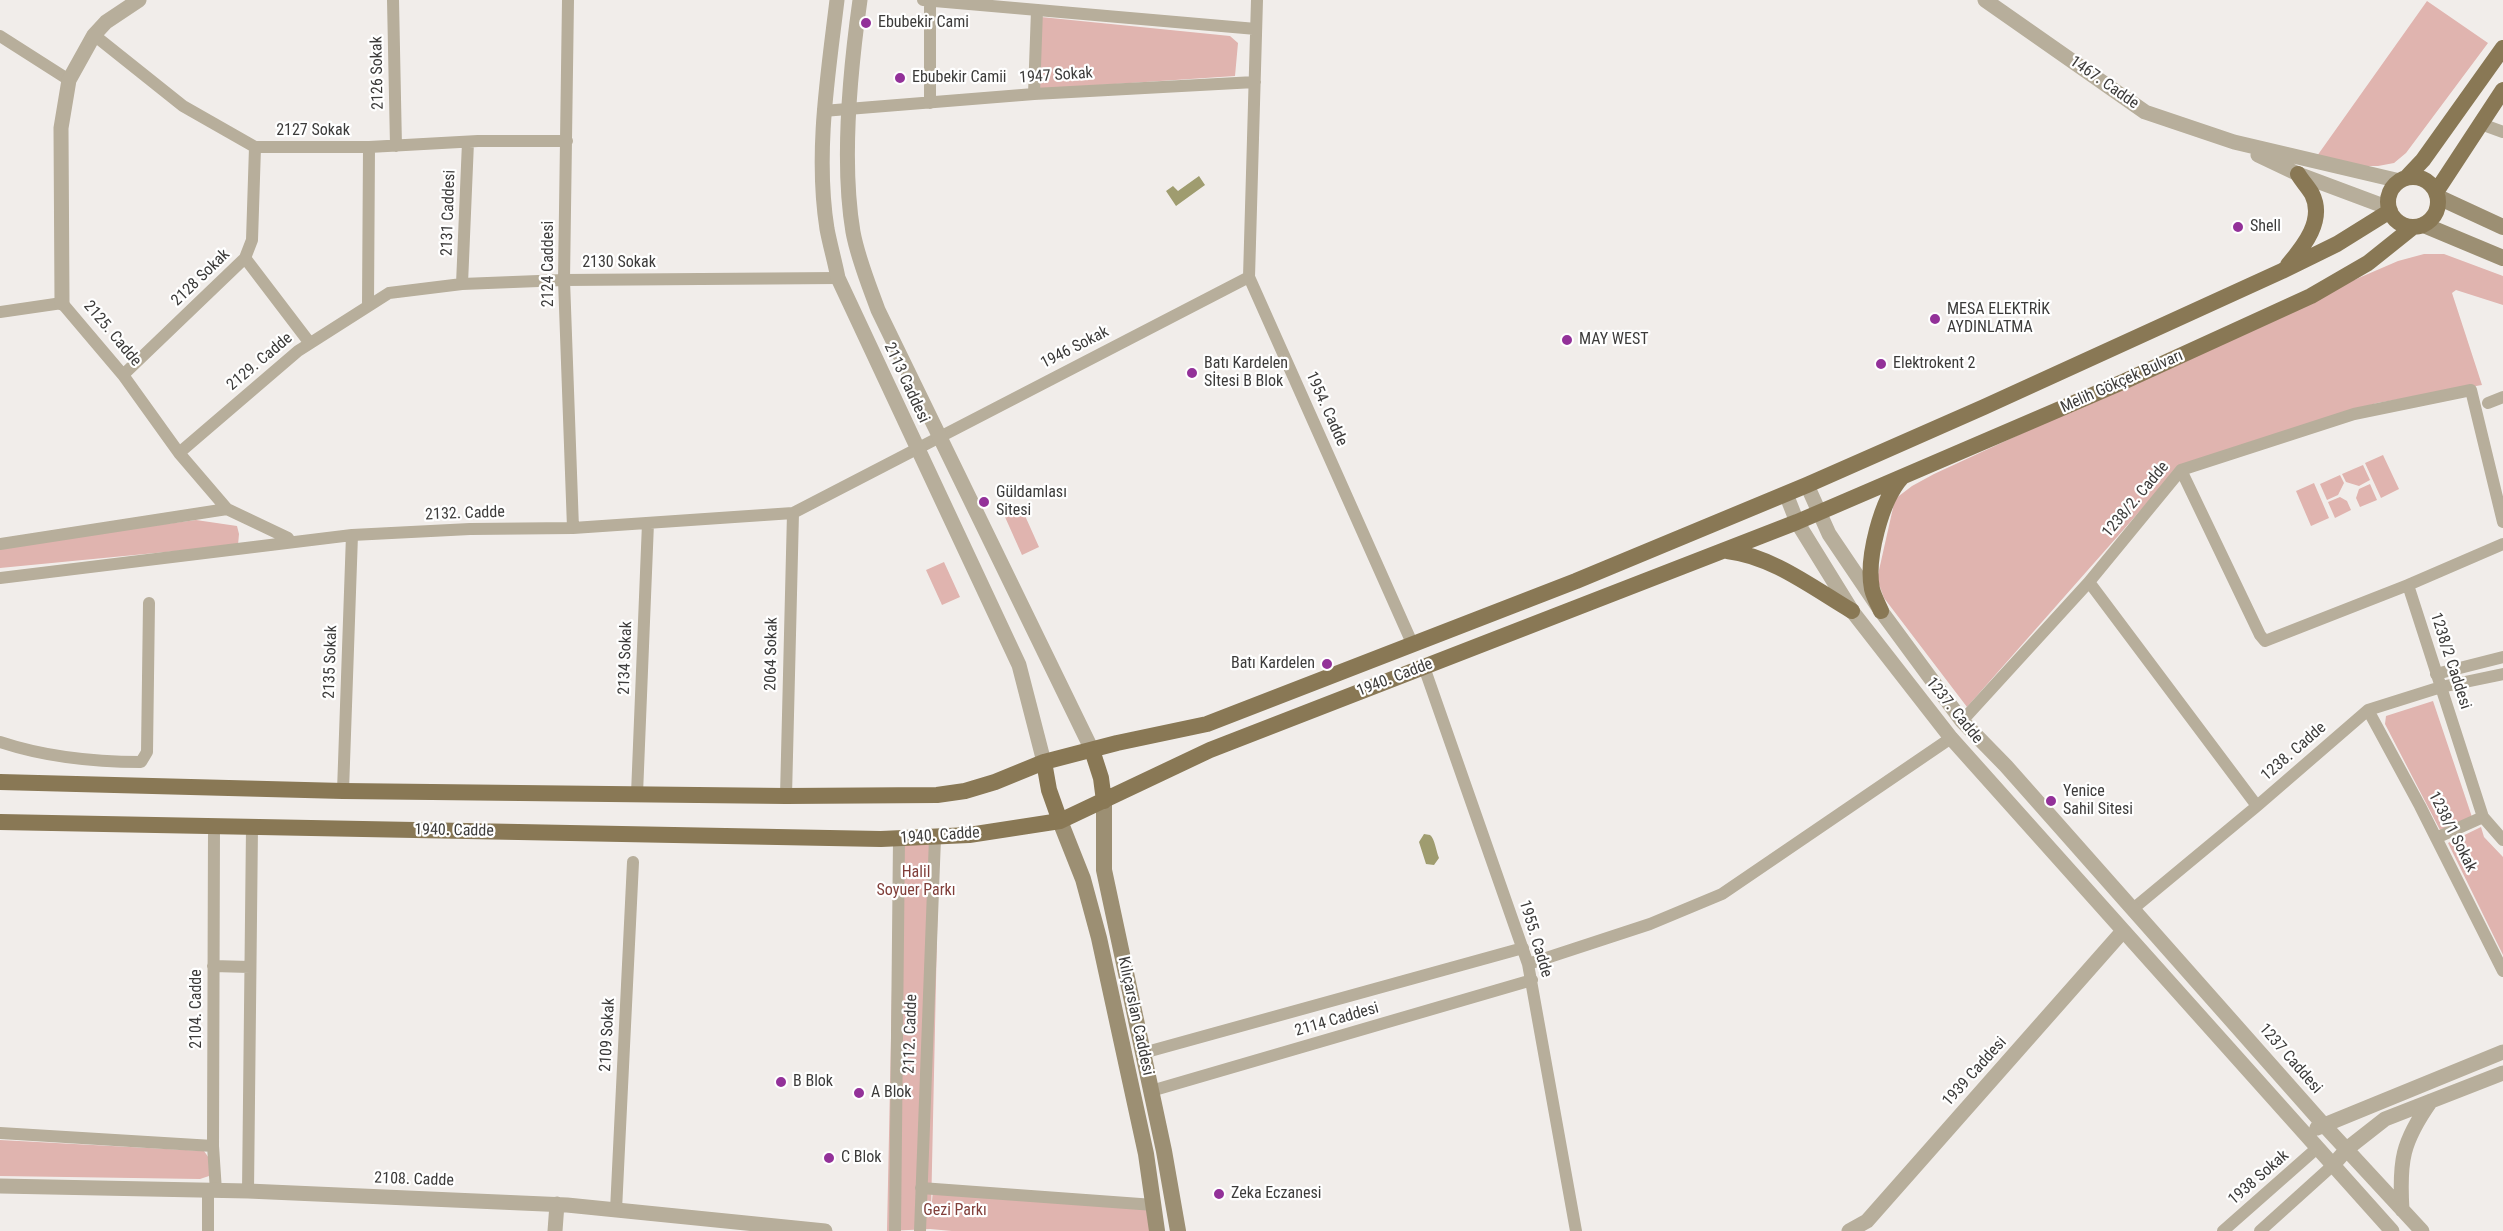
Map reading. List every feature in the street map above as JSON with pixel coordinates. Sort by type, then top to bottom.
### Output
[{"type":"main road","points":[[2389,209],[2391,190],[2423,160],[2503,48]]},
{"type":"main road","points":[[2418,226],[2429,222],[2437,211],[2437,195],[2503,90]]},
{"type":"main road","points":[[2284,270],[2314,228],[2316,210],[2312,194],[2298,174]]},
{"type":"main road","name":"1467. Cadde","points":[[2403,180],[2417,177],[2426,181],[2437,195],[2503,227]]},
{"type":"main road","name":"1467. Cadde","points":[[2389,209],[2399,223],[2418,226],[2503,258]]},
{"type":"main road","name":"Melih Gökçek Bulvarı","points":[[1807,485],[2284,270],[2337,244],[2389,209]]},
{"type":"main road","name":"Melih Gökçek Bulvarı","points":[[1818,512],[2125,381],[2311,296],[2367,263],[2418,226]]},
{"type":"main road","points":[[1881,611],[1872,590],[1872,566],[1881,512],[1891,489],[1902,477]]},
{"type":"main road","name":"1940. Cadde","points":[[0,782],[343,791],[786,796],[937,795],[965,791],[995,782],[1044,762],[1207,724],[1566,585],[1807,485]]},
{"type":"main road","name":"1940. Cadde","points":[[0,822],[899,839],[1003,831],[1060,821],[1210,750],[1818,512]]},
{"type":"main road","points":[[1723,550],[1747,553],[1852,611]]},
{"type":"main road","points":[[1092,750],[1101,778],[1104,801]]},
{"type":"main road","points":[[1044,762],[1060,821]]},
{"type":"main road","name":"Kılıçarslan Caddesi","points":[[1104,801],[1104,870],[1178,1231]]},
{"type":"main road","name":"Kılıçarslan Caddesi","points":[[1060,821],[1083,879],[1099,938],[1146,1154],[1157,1231]]},
{"type":"street","name":"2125. Cadde","points":[[139,0],[106,22],[94,35],[69,80],[61,128],[62,303],[123,375],[179,453],[227,509],[290,541]]},
{"type":"street","name":"2126 Sokak","points":[[393,0],[396,146]]},
{"type":"street","name":"2124 Caddesi","points":[[568,0],[564,280],[573,528]]},
{"type":"street","name":"2113 Caddesi","points":[[837,0],[823,111],[823,181],[827,228],[838,278],[1019,665],[1044,762]]},
{"type":"street","name":"2113 Caddesi","points":[[860,0],[850,110],[848,188],[853,233],[861,264],[878,310],[1092,750]]},
{"type":"street","points":[[930,103],[926,0],[1256,30]]},
{"type":"street","name":"1954. Cadde","points":[[1257,0],[1249,277],[1412,643]]},
{"type":"street","name":"1467. Cadde","points":[[1985,0],[2145,112],[2234,142],[2403,180]]},
{"type":"street","points":[[1034,94],[1037,10]]},
{"type":"street","name":"2127 Sokak","points":[[94,35],[183,105],[255,147],[369,147],[468,142],[567,141]]},
{"type":"street","points":[[0,36],[69,80]]},
{"type":"street","name":"1947 Sokak","points":[[823,111],[1034,94],[1255,82]]},
{"type":"street","points":[[2481,124],[2503,132]]},
{"type":"street","name":"2131 Caddesi","points":[[462,284],[468,142]]},
{"type":"street","name":"1467. Cadde","points":[[2234,142],[2298,174],[2389,209]]},
{"type":"street","name":"2128 Sokak","points":[[123,375],[245,258],[252,240],[255,147]]},
{"type":"street","points":[[368,305],[369,147]]},
{"type":"street","points":[[245,258],[309,342]]},
{"type":"street","name":"1946 Sokak","points":[[917,448],[1249,277]]},
{"type":"street","name":"2130 Sokak","points":[[368,305],[389,293],[462,284],[564,280],[838,278]]},
{"type":"street","points":[[0,312],[62,303]]},
{"type":"street","name":"2129. Cadde","points":[[179,453],[309,342],[368,305]]},
{"type":"street","name":"1238/2. Cadde","points":[[1962,720],[2089,582],[2181,470],[2354,414],[2471,390],[2503,522]]},
{"type":"street","points":[[2488,403],[2503,398]]},
{"type":"street","name":"2132. Cadde","points":[[0,578],[352,535],[470,529],[573,528],[793,513],[917,448]]},
{"type":"street","points":[[2181,470],[2260,635],[2265,640],[2408,585],[2503,543]]},
{"type":"street","name":"1237. Cadde","points":[[1807,485],[1828,534],[1881,611],[1962,720],[2134,908]]},
{"type":"street","name":"1237. Cadde","points":[[1786,494],[1797,522],[1852,611],[1951,738],[2123,931]]},
{"type":"street","points":[[0,544],[227,509]]},
{"type":"street","name":"2064 Sokak","points":[[786,796],[793,513]]},
{"type":"street","name":"2134 Sokak","points":[[637,794],[648,523]]},
{"type":"street","name":"2135 Sokak","points":[[343,791],[352,535]]},
{"type":"street","points":[[2089,582],[2258,806]]},
{"type":"street","name":"1238/2 Caddesi","points":[[2408,585],[2483,817],[2503,840]]},
{"type":"street","points":[[0,742],[34,753],[141,762],[147,752],[149,603]]},
{"type":"street","points":[[2436,674],[2503,657]]},
{"type":"street","name":"1955. Cadde","points":[[1424,667],[1528,964],[1576,1231]]},
{"type":"street","name":"1238. Cadde","points":[[2134,908],[2258,806],[2367,710],[2441,687],[2503,674]]},
{"type":"street","name":"1238/1 Sokak","points":[[2367,710],[2436,838],[2503,971]]},
{"type":"street","points":[[1528,964],[1650,924],[1722,894],[1951,738]]},
{"type":"street","points":[[2436,838],[2483,817]]},
{"type":"street","name":"2104. Cadde","points":[[208,1231],[213,1146],[214,826]]},
{"type":"street","points":[[248,1191],[252,827]]},
{"type":"street","name":"2112. Cadde","points":[[920,1231],[935,838]]},
{"type":"street","name":"2112. Cadde","points":[[895,1231],[899,839]]},
{"type":"street","name":"2109 Sokak","points":[[616,1210],[633,862]]},
{"type":"street","name":"1237 Caddesi","points":[[2134,908],[2324,1124],[2422,1231]]},
{"type":"street","points":[[2123,931],[2305,1137],[2392,1231]]},
{"type":"street","name":"1939 Caddesi","points":[[1849,1231],[1867,1221],[2123,931]]},
{"type":"street","name":"2114 Caddesi","points":[[1143,1053],[1523,948]]},
{"type":"street","points":[[213,966],[250,967]]},
{"type":"street","name":"2114 Caddesi","points":[[1151,1091],[1532,980]]},
{"type":"street","points":[[2305,1137],[2324,1124],[2503,1052]]},
{"type":"street","points":[[2260,1231],[2332,1166],[2348,1148],[2385,1119],[2503,1073]]},
{"type":"street","points":[[2403,1210],[2401,1182],[2403,1152],[2414,1126],[2432,1100]]},
{"type":"street","points":[[0,1133],[213,1146]]},
{"type":"street","name":"1938 Sokak","points":[[2223,1231],[2316,1149]]},
{"type":"street","name":"2108. Cadde","points":[[0,1186],[248,1191],[557,1204],[796,1230],[825,1231]]},
{"type":"street","points":[[921,1188],[1154,1205]]},
{"type":"street","points":[[555,1231],[557,1204]]},
{"type":"green space","points":[[2427,1],[2488,43],[2406,153],[2394,163],[2362,166],[2317,156]]},
{"type":"green space","points":[[1041,17],[1230,36],[1238,43],[1235,76],[1040,89]]},
{"type":"green space","points":[[2424,254],[2444,254],[2503,276],[2503,305],[2456,290],[2452,293],[2482,385],[2377,403],[2295,428],[2177,469],[1967,707],[1884,598],[1877,579],[1895,499],[1934,474],[2354,280],[2398,261]]},
{"type":"green space","points":[[2383,455],[2399,489],[2381,498],[2365,463]]},
{"type":"green space","points":[[2363,465],[2370,480],[2359,486],[2346,482],[2342,474]]},
{"type":"green space","points":[[2340,475],[2344,483],[2338,495],[2327,500],[2320,484]]},
{"type":"green space","points":[[2314,483],[2329,518],[2311,526],[2296,491]]},
{"type":"green space","points":[[2370,484],[2377,500],[2360,507],[2356,498],[2359,489]]},
{"type":"green space","points":[[2340,497],[2347,501],[2351,510],[2335,518],[2328,502]]},
{"type":"green space","points":[[1022,509],[1039,547],[1022,555],[1005,517]]},
{"type":"green space","points":[[196,520],[237,526],[238,545],[0,568],[0,546]]},
{"type":"green space","points":[[944,562],[960,597],[942,605],[926,570]]},
{"type":"green space","points":[[2433,701],[2472,817],[2440,830],[2385,724],[2386,716]]},
{"type":"green space","points":[[2481,827],[2484,837],[2503,857],[2503,955],[2448,843]]},
{"type":"green space","name":"Halil Soyuer Parkı","points":[[939,843],[931,1212],[933,1190],[1148,1206],[1152,1231],[952,1231],[930,1229],[887,1231],[895,844]]},
{"type":"green space","points":[[0,1140],[204,1151],[211,1161],[209,1176],[200,1179],[0,1176]]},
{"type":"shaded area","points":[[1199,176],[1205,185],[1176,206],[1166,191],[1173,186],[1178,191]]},
{"type":"shaded area","points":[[1424,834],[1430,835],[1434,842],[1439,858],[1434,865],[1426,864],[1419,842]]},
{"type":"place","name":"Ebubekir Cami","points":[[866,23]]},
{"type":"place","name":"Ebubekir Camii","points":[[900,78]]},
{"type":"place","name":"Shell","points":[[2238,227]]},
{"type":"place","name":"MESA ELEKTRİK AYDINLATMA","points":[[1935,319]]},
{"type":"place","name":"MAY WEST","points":[[1567,340]]},
{"type":"place","name":"Elektrokent 2","points":[[1881,364]]},
{"type":"place","name":"Batı Kardelen Sİtesi B Blok","points":[[1192,373]]},
{"type":"place","name":"Güldamlası Sitesi","points":[[984,502]]},
{"type":"place","name":"Batı Kardelen","points":[[1327,664]]},
{"type":"place","name":"Yenice Sahil Sitesi","points":[[2051,801]]},
{"type":"place","name":"B Blok","points":[[781,1082]]},
{"type":"place","name":"A Blok","points":[[859,1093]]},
{"type":"place","name":"C Blok","points":[[829,1158]]},
{"type":"place","name":"Zeka Eczanesi","points":[[1219,1194]]},
{"type":"park label","name":"Gezi Parkı","points":[[955,1211]]}]
